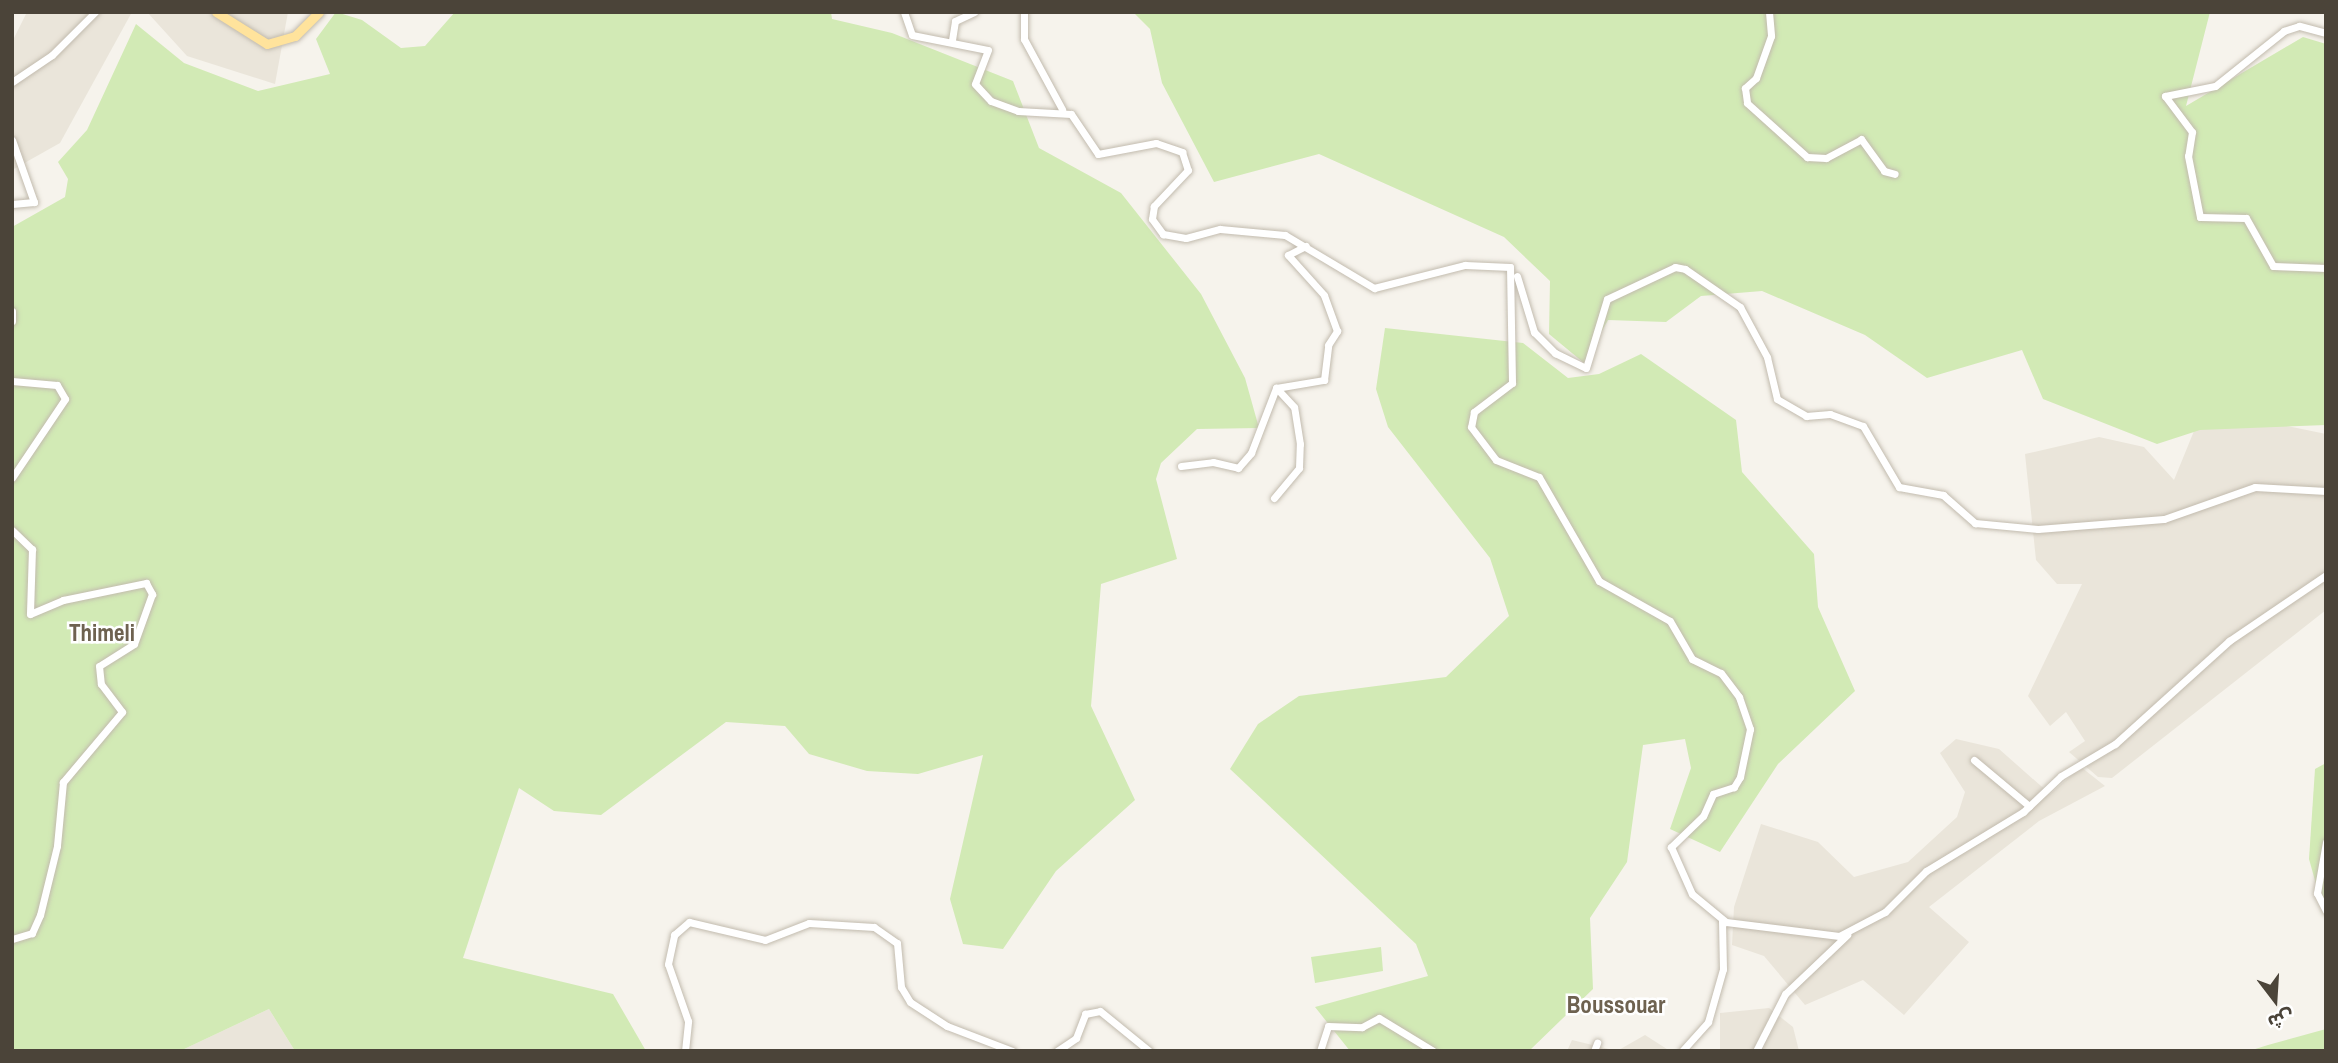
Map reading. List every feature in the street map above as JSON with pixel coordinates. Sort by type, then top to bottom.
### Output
[{"type":"main road","points":[[216,12],[267,44],[295,36],[318,12]]},
{"type":"street","points":[[12,82],[52,55],[94,12]]},
{"type":"street","points":[[904,12],[912,35],[952,40],[988,50],[975,84],[991,101],[1018,111],[1062,110]]},
{"type":"street","points":[[952,40],[955,21],[974,12]]},
{"type":"street","points":[[1024,12],[1024,39],[1062,110],[1079,123],[1098,154],[1156,143],[1182,152],[1188,170],[1154,206],[1152,219],[1164,234],[1186,238],[1220,229],[1285,235],[1374,288],[1465,265],[1510,268]]},
{"type":"street","points":[[1769,12],[1771,36],[1756,78],[1745,88],[1747,103],[1807,157],[1826,158],[1861,139],[1884,171],[1895,174]]},
{"type":"street","points":[[2326,33],[2298,26],[2284,31],[2215,86],[2165,96],[2192,132],[2188,156],[2200,217],[2246,218],[2273,266],[2326,268]]},
{"type":"street","points":[[12,140],[34,202],[12,204]]},
{"type":"street","points":[[1276,388],[1324,380],[1328,345],[1337,331],[1324,295],[1288,255],[1306,246]]},
{"type":"street","points":[[1510,268],[1534,332],[1580,368],[1591,365],[1606,299],[1675,267],[1685,269],[1740,307],[1767,357],[1777,399],[1806,416],[1830,414],[1863,426],[1899,487],[1943,495],[1975,523],[2038,529],[2164,519],[2255,487],[2326,491]]},
{"type":"street","points":[[1510,268],[1514,283],[1506,328],[1513,377],[1471,417],[1475,437],[1505,467],[1539,477],[1592,574],[1670,621],[1692,659],[1729,681],[1749,720],[1748,750],[1734,787],[1713,794],[1703,816],[1671,847],[1692,894],[1722,920],[1774,932],[1849,932]]},
{"type":"street","points":[[12,311],[12,320]]},
{"type":"street","points":[[12,382],[57,385],[65,399],[12,478]]},
{"type":"street","points":[[1181,466],[1243,464],[1276,388]]},
{"type":"street","points":[[1274,498],[1299,468],[1300,444],[1294,407],[1276,388]]},
{"type":"street","points":[[12,530],[32,549],[30,614],[63,600],[146,583],[152,594],[134,644],[99,666],[101,684],[122,712],[63,782],[57,846],[40,915],[32,933],[12,939]]},
{"type":"street","points":[[1756,1051],[1791,987],[1849,932],[1896,904],[1949,855],[2029,806],[2061,776],[2115,744],[2229,641],[2326,575]]},
{"type":"street","points":[[1973,760],[2029,806]]},
{"type":"street","points":[[2326,842],[2317,893],[2326,911]]},
{"type":"street","points":[[1682,1051],[1708,1022],[1723,970],[1722,920]]},
{"type":"street","points":[[685,1051],[686,1012],[668,964],[674,935],[689,922],[765,940],[809,922],[874,927],[897,943],[901,987],[910,1002],[947,1026],[1012,1051]]},
{"type":"street","points":[[1057,1051],[1076,1038],[1085,1014],[1100,1011],[1149,1051]]},
{"type":"street","points":[[1320,1051],[1328,1026],[1362,1027],[1379,1018],[1433,1051]]},
{"type":"shaded area","points":[[27,12],[132,12],[60,143],[12,170],[12,42]]},
{"type":"shaded area","points":[[147,12],[288,12],[275,84],[187,56]]},
{"type":"shaded area","points":[[2203,409],[2326,434],[2326,610],[2112,778],[2098,777],[2069,752],[2085,741],[2066,712],[2050,726],[2028,696],[2082,584],[2057,584],[2036,560],[2025,454],[2099,437],[2144,447],[2174,480]]},
{"type":"shaded area","points":[[1956,739],[1999,749],[2050,794],[2081,767],[2105,786],[2039,821],[1929,907],[1969,942],[1904,1015],[1863,980],[1805,1005],[1764,956],[1732,945],[1734,907],[1761,824],[1818,842],[1854,877],[1908,862],[1957,817],[1965,792],[1940,753]]},
{"type":"shaded area","points":[[1769,1008],[1793,1027],[1799,1051],[1720,1051],[1720,1013]]},
{"type":"shaded area","points":[[269,1009],[295,1051],[180,1051]]},
{"type":"shaded area","points":[[1645,1035],[1670,1051],[1617,1051]]},
{"type":"shaded area","points":[[1572,1040],[1617,1051],[1567,1051]]},
{"type":"green space","points":[[336,12],[362,20],[401,48],[425,46],[455,12],[831,12],[832,19],[892,33],[1013,81],[1039,148],[1121,193],[1201,294],[1245,378],[1259,428],[1197,429],[1161,463],[1156,479],[1177,559],[1101,584],[1091,706],[1135,800],[1056,871],[1003,949],[963,944],[950,899],[983,755],[918,774],[867,771],[809,754],[785,726],[726,722],[601,815],[554,811],[519,788],[463,958],[613,994],[646,1051],[295,1051],[269,1009],[180,1051],[12,1051],[12,227],[65,197],[68,179],[58,162],[87,130],[136,24],[184,63],[258,91],[330,74],[316,39]]},
{"type":"green space","points":[[1133,12],[2210,12],[2186,106],[2303,37],[2326,44],[2326,425],[2200,430],[2157,444],[2043,399],[2022,350],[1927,378],[1865,335],[1762,291],[1701,296],[1666,322],[1608,320],[1584,363],[1549,334],[1550,281],[1504,237],[1319,154],[1214,182],[1162,83],[1150,29]]},
{"type":"green space","points":[[1385,328],[1523,343],[1568,378],[1599,374],[1641,354],[1736,420],[1742,472],[1814,554],[1818,607],[1855,691],[1778,764],[1720,852],[1670,829],[1691,768],[1685,739],[1643,745],[1627,862],[1590,918],[1593,989],[1529,1051],[1350,1051],[1315,1007],[1428,976],[1416,944],[1230,769],[1258,724],[1299,696],[1446,677],[1509,616],[1490,558],[1388,427],[1376,389]]},
{"type":"green space","points":[[2326,763],[2326,920],[2309,859],[2315,769]]},
{"type":"green space","points":[[1381,947],[1383,971],[1315,983],[1311,957]]},
{"type":"green space","points":[[2326,1029],[2326,1051],[2249,1051],[2268,1045]]},
{"type":"district","name":"Thimeli","points":[[102,633]]},
{"type":"district","name":"Boussouar","points":[[1616,1005]]}]
